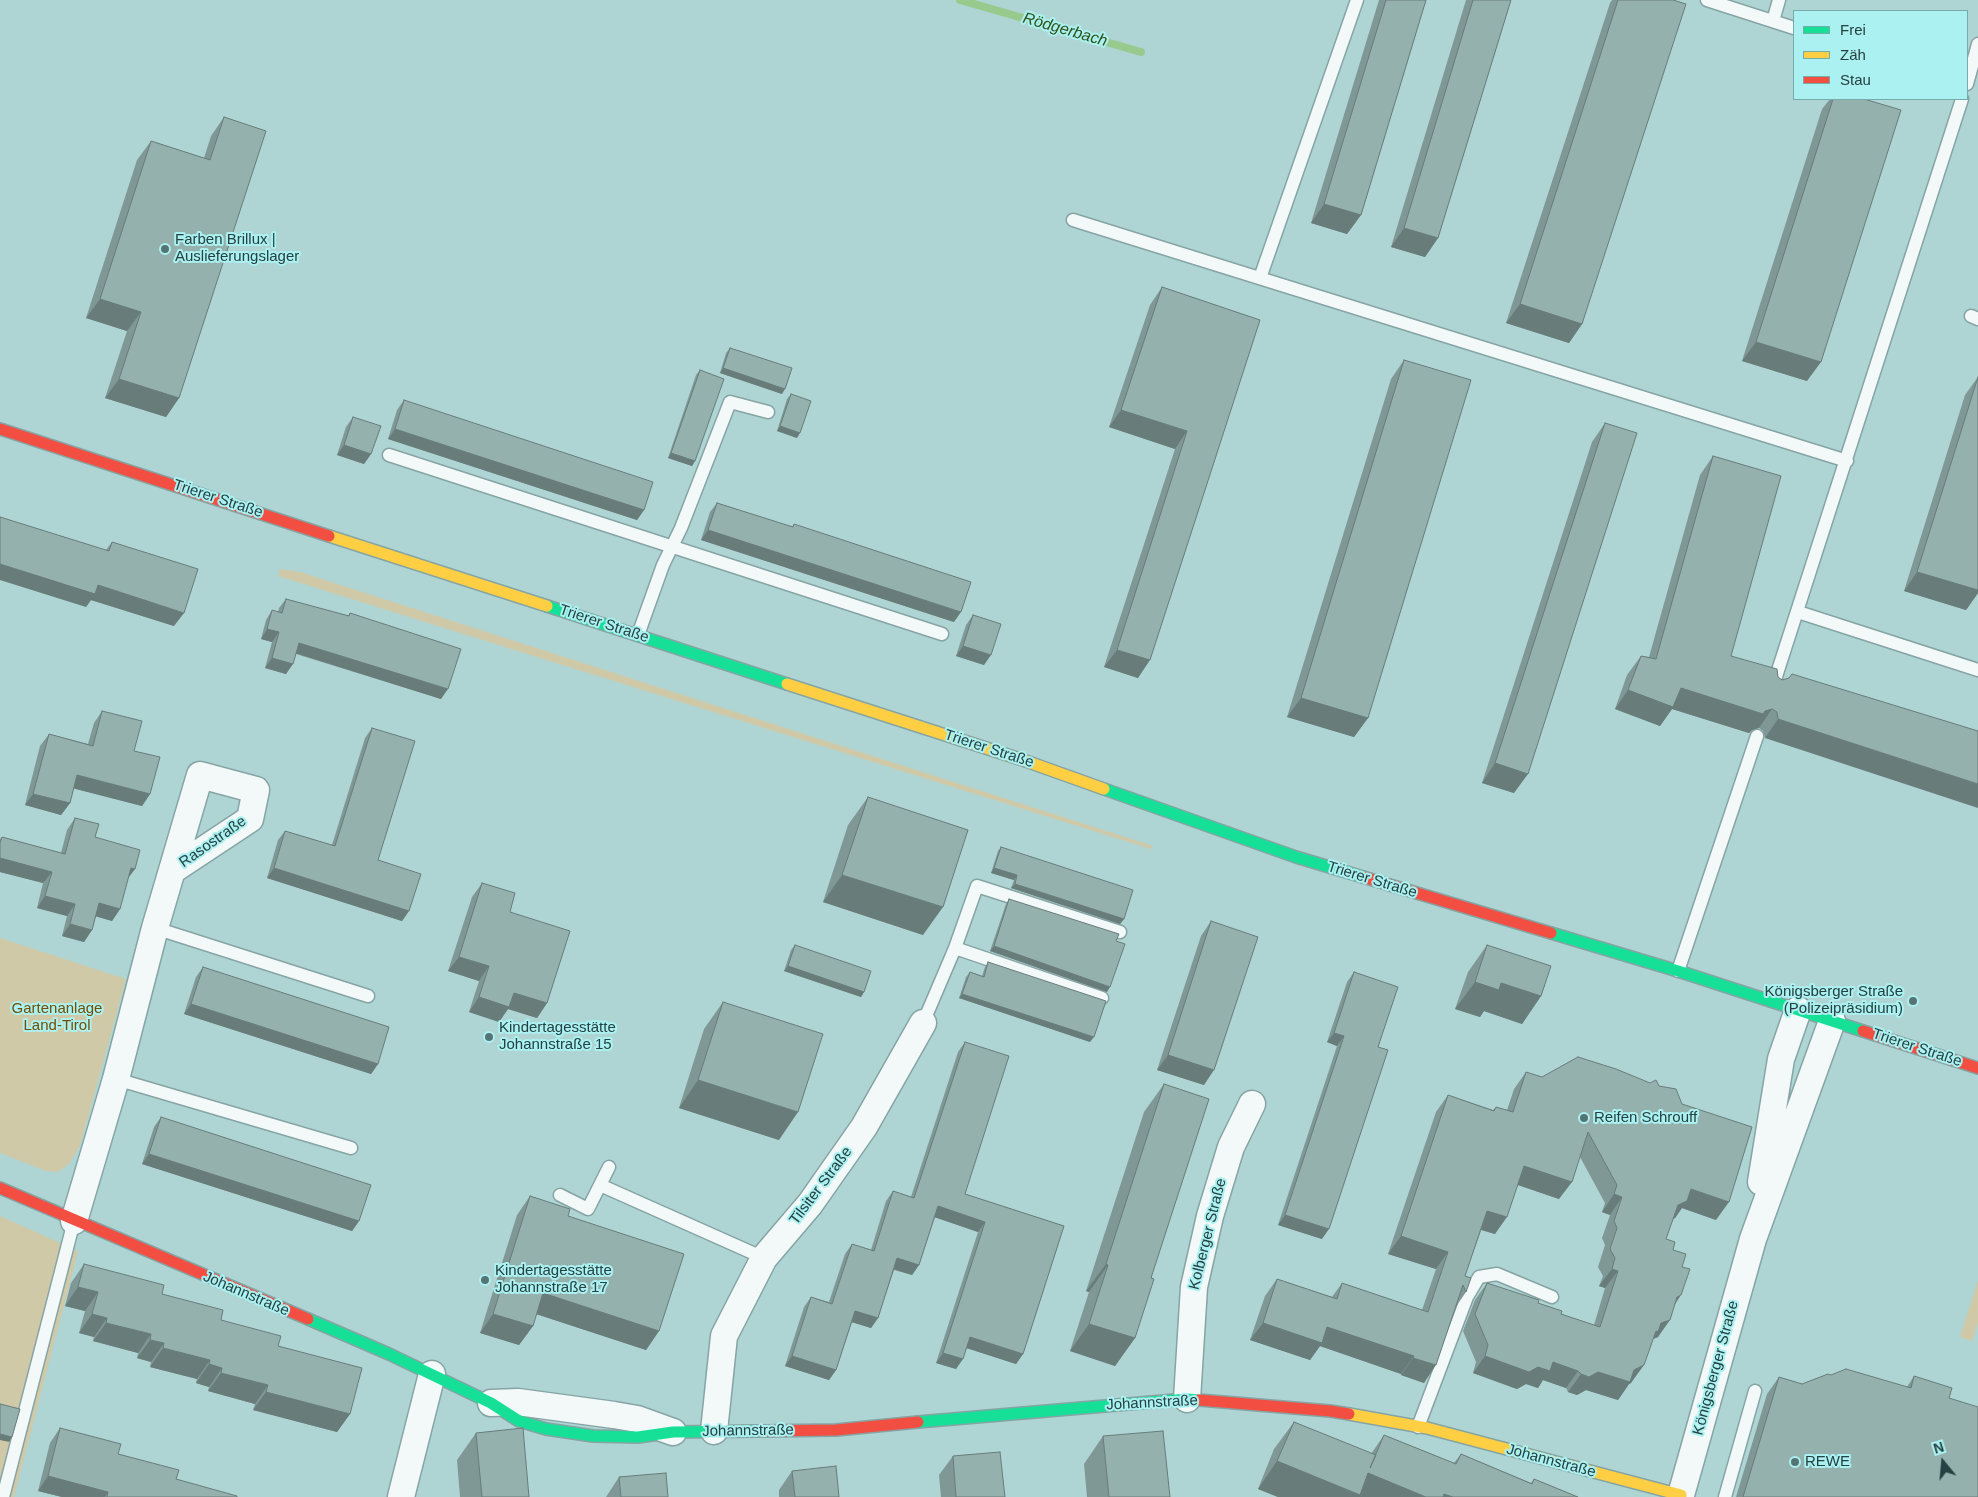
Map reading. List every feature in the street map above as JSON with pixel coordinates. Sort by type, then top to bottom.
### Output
[{"type":"main road","name":"Trierer Straße","points":[[0,429],[1020,759],[1296,857],[1678,971],[1978,1068]]},
{"type":"main road","name":"Johannstraße","points":[[0,1188],[432,1374],[491,1403]]},
{"type":"main road","name":"Johannstraße","points":[[674,1432],[836,1430],[1000,1414],[1187,1399],[1330,1411],[1418,1427],[1681,1496]]},
{"type":"street","name":"Rasostraße","points":[[74,1220],[116,1079],[155,928],[173,870]]},
{"type":"street","name":"Königsberger Straße","points":[[1753,1239],[1781,1060],[1798,1010]]},
{"type":"street","name":"Königsberger Straße","points":[[1681,1496],[1753,1239],[1832,1021]]},
{"type":"street","name":"Tilsiter Straße","points":[[714,1431],[724,1336],[764,1258],[810,1204],[864,1127],[923,1023]]},
{"type":"street","name":"Kolberger Straße","points":[[1187,1399],[1194,1287],[1210,1216],[1232,1147],[1252,1104]]},
{"type":"street","points":[[400,1497],[432,1374]]},
{"type":"street","name":"Johannstraße","points":[[491,1403],[518,1402],[614,1415],[637,1419],[674,1432]]},
{"type":"lane","points":[[1260,278],[1357,0]]},
{"type":"lane","points":[[1706,0],[1793,28]]},
{"type":"lane","points":[[1773,21],[1780,0]]},
{"type":"lane","points":[[1968,79],[1978,44]]},
{"type":"lane","points":[[1771,691],[1847,461],[1962,100]]},
{"type":"lane","points":[[1073,220],[1847,461]]},
{"type":"lane","points":[[638,635],[663,565],[681,528],[730,402],[768,412]]},
{"type":"lane","points":[[389,455],[942,634]]},
{"type":"lane","points":[[1798,612],[1978,670]]},
{"type":"lane","points":[[1678,971],[1757,736]]},
{"type":"lane","name":"Tilsiter Straße","points":[[923,1023],[955,948],[977,886],[1120,932]]},
{"type":"lane","points":[[155,928],[368,996]]},
{"type":"lane","points":[[955,948],[1102,998]]},
{"type":"lane","points":[[116,1079],[351,1148]]},
{"type":"lane","points":[[560,1195],[588,1209],[609,1167]]},
{"type":"lane","points":[[600,1185],[764,1258]]},
{"type":"lane","points":[[3,1497],[74,1220]]},
{"type":"lane","points":[[1418,1427],[1467,1297],[1479,1277],[1496,1274],[1552,1297]]},
{"type":"lane","points":[[1724,1497],[1755,1391]]},
{"type":"green space","points":[[280,569],[300,572],[1153,847],[1151,849],[278,576]]},
{"type":"green space","name":"Gartenanlage Land-Tirol","points":[[0,938],[126,979],[80,1146],[69,1164],[58,1172],[46,1171],[0,1153]]},
{"type":"green space","points":[[0,1216],[78,1251],[14,1497],[0,1497]]},
{"type":"green space","points":[[1978,1280],[1978,1322],[1972,1341],[1960,1337]]},
{"type":"building","points":[[1386,0],[1426,0],[1361,215],[1324,204]]},
{"type":"building","points":[[1473,0],[1511,0],[1438,238],[1404,228]]},
{"type":"building","points":[[1618,0],[1673,0],[1686,4],[1582,324],[1520,304]]},
{"type":"building","points":[[1833,100],[1867,100],[1901,110],[1821,362],[1756,342]]},
{"type":"building","name":"Farben Brillux | Auslieferungslager","points":[[224,117],[266,131],[179,398],[119,379],[141,312],[100,299],[151,141],[210,160]]},
{"type":"building","points":[[1162,287],[1260,320],[1150,660],[1117,650],[1187,431],[1121,410]]},
{"type":"building","points":[[730,348],[792,368],[785,389],[723,368]]},
{"type":"building","points":[[1404,360],[1471,380],[1368,718],[1301,698]]},
{"type":"building","points":[[700,370],[724,379],[695,461],[671,453]]},
{"type":"building","points":[[1978,377],[1978,590],[1917,572]]},
{"type":"building","points":[[791,394],[811,401],[800,433],[780,426]]},
{"type":"building","points":[[404,400],[653,482],[644,510],[395,429]]},
{"type":"building","points":[[353,417],[381,426],[371,454],[344,445]]},
{"type":"building","points":[[1605,423],[1637,433],[1528,774],[1495,763]]},
{"type":"building","points":[[1713,456],[1781,476],[1731,656],[1777,669],[1778,677],[1782,680],[1789,678],[1792,674],[1978,731],[1978,784],[1778,719],[1777,712],[1772,709],[1765,711],[1763,714],[1681,688],[1673,707],[1628,690],[1641,656],[1656,659]]},
{"type":"building","points":[[717,503],[793,527],[794,524],[971,582],[961,612],[708,530]]},
{"type":"building","points":[[0,517],[109,551],[112,542],[198,569],[184,613],[98,585],[95,594],[0,564]]},
{"type":"building","points":[[286,599],[349,616],[350,613],[461,649],[448,689],[299,643],[293,664],[272,658],[279,632],[267,629],[272,610],[282,613]]},
{"type":"building","points":[[973,615],[1001,624],[991,655],[963,646]]},
{"type":"building","points":[[102,711],[142,721],[134,751],[160,757],[150,794],[77,775],[70,803],[33,794],[49,734],[93,746]]},
{"type":"building","points":[[372,728],[415,741],[378,860],[421,874],[409,911],[274,868],[285,831],[335,846]]},
{"type":"building","points":[[868,797],[968,830],[943,907],[842,875]]},
{"type":"building","points":[[75,818],[99,824],[95,837],[140,850],[135,869],[131,868],[120,909],[99,903],[92,930],[70,924],[75,904],[45,896],[52,872],[0,858],[2,837],[65,854]]},
{"type":"building","points":[[1001,847],[1133,890],[1124,919],[1015,884],[1017,875],[994,868]]},
{"type":"building","points":[[482,883],[515,893],[510,912],[570,931],[547,1003],[514,993],[509,1007],[479,997],[489,966],[459,957]]},
{"type":"building","points":[[1009,899],[1119,934],[1116,941],[1125,944],[1110,987],[994,946]]},
{"type":"building","points":[[1211,921],[1258,937],[1214,1070],[1168,1055]]},
{"type":"building","points":[[795,945],[871,971],[864,992],[788,966]]},
{"type":"building","points":[[1487,945],[1551,966],[1541,996],[1501,983],[1499,990],[1475,982]]},
{"type":"building","points":[[988,962],[1106,1001],[1094,1037],[962,994],[970,972],[984,977]]},
{"type":"building","points":[[203,967],[389,1027],[378,1064],[191,1004]]},
{"type":"building","points":[[1354,972],[1398,987],[1378,1047],[1388,1050],[1329,1229],[1285,1215],[1344,1036],[1334,1033]]},
{"type":"building","points":[[723,1002],[823,1034],[798,1112],[698,1080]]},
{"type":"building","points":[[965,1042],[1009,1056],[965,1194],[1064,1226],[1023,1354],[970,1337],[963,1359],[943,1353],[985,1222],[938,1206],[919,1265],[897,1258],[878,1318],[855,1311],[836,1370],[792,1356],[811,1297],[832,1304],[852,1244],[874,1251],[893,1191],[914,1198]]},
{"type":"building","points":[[1578,1057],[1616,1069],[1650,1083],[1656,1080],[1659,1086],[1676,1089],[1682,1104],[1752,1127],[1729,1202],[1691,1189],[1687,1201],[1678,1205],[1666,1239],[1675,1242],[1673,1250],[1686,1254],[1682,1267],[1690,1269],[1681,1295],[1677,1297],[1670,1320],[1661,1323],[1658,1332],[1656,1331],[1644,1365],[1634,1370],[1630,1382],[1598,1372],[1589,1377],[1553,1362],[1550,1371],[1538,1367],[1529,1372],[1485,1356],[1488,1345],[1475,1314],[1487,1283],[1539,1300],[1538,1303],[1562,1311],[1561,1314],[1600,1327],[1618,1271],[1612,1269],[1615,1258],[1610,1249],[1617,1228],[1614,1221],[1622,1197],[1614,1194],[1617,1185],[1588,1132],[1572,1182],[1524,1166],[1507,1217],[1487,1211],[1465,1276],[1471,1278],[1466,1292],[1463,1285],[1436,1365],[1327,1327],[1322,1343],[1263,1323],[1277,1279],[1337,1299],[1342,1283],[1428,1312],[1448,1252],[1401,1236],[1448,1095],[1494,1111],[1496,1107],[1513,1112],[1526,1072],[1542,1077]]},
{"type":"building","points":[[1164,1084],[1209,1099],[1151,1278],[1154,1279],[1135,1338],[1089,1324],[1108,1265],[1106,1264]]},
{"type":"building","points":[[161,1117],[371,1185],[359,1221],[149,1154]]},
{"type":"building","points":[[530,1196],[570,1209],[568,1216],[684,1254],[659,1331],[543,1293],[533,1326],[493,1314]]},
{"type":"building","points":[[84,1264],[164,1285],[162,1294],[223,1310],[221,1320],[281,1336],[278,1346],[362,1368],[350,1414],[266,1392],[268,1385],[221,1373],[222,1368],[209,1364],[210,1360],[163,1348],[164,1343],[150,1340],[151,1334],[106,1323],[107,1318],[92,1314],[98,1292],[78,1287]]},
{"type":"building","points":[[1846,1369],[1911,1388],[1914,1376],[1952,1388],[1949,1398],[1978,1407],[1978,1497],[1743,1497],[1779,1377],[1802,1384]]},
{"type":"building","points":[[0,1404],[20,1409],[12,1437],[0,1434]]},
{"type":"building","points":[[1294,1422],[1376,1455],[1384,1435],[1456,1464],[1461,1454],[1532,1484],[1534,1479],[1578,1497],[1453,1497],[1444,1494],[1443,1497],[1426,1497],[1368,1473],[1360,1495],[1277,1461]]},
{"type":"building","points":[[60,1428],[121,1444],[118,1454],[179,1470],[176,1479],[237,1497],[107,1497],[108,1492],[48,1476]]},
{"type":"building","points":[[523,1428],[529,1497],[482,1497],[476,1433]]},
{"type":"building","points":[[1163,1431],[1170,1497],[1109,1497],[1103,1436]]},
{"type":"building","points":[[1000,1452],[1005,1497],[956,1497],[953,1456]]},
{"type":"building","points":[[836,1466],[839,1497],[795,1497],[792,1471]]},
{"type":"building","points":[[666,1473],[668,1497],[621,1497],[619,1477]]},
{"type":"waterway","name":"Rödgerbach","points":[[960,0],[1141,52]]},
{"type":"traffic: fast","points":[[547,606],[787,684]]},
{"type":"traffic: fast","points":[[1104,789],[1296,857],[1363,877]]},
{"type":"traffic: fast","points":[[1551,933],[1678,971],[1863,1031]]},
{"type":"traffic: fast","points":[[308,1319],[389,1354],[491,1403],[519,1421],[546,1429],[593,1436],[638,1437],[673,1432],[760,1431]]},
{"type":"traffic: fast","points":[[918,1422],[1187,1399],[1199,1400]]},
{"type":"traffic: slow","points":[[329,536],[547,606]]},
{"type":"traffic: slow","points":[[787,684],[1020,759],[1104,789]]},
{"type":"traffic: slow","points":[[1349,1414],[1427,1428],[1681,1495],[1681,1497]]},
{"type":"traffic: jam","points":[[0,429],[329,536]]},
{"type":"traffic: jam","points":[[1363,877],[1551,933]]},
{"type":"traffic: jam","points":[[1863,1031],[1978,1068]]},
{"type":"traffic: jam","points":[[0,1188],[308,1319]]},
{"type":"traffic: jam","points":[[1199,1400],[1349,1414]]},
{"type":"traffic: jam","points":[[760,1431],[836,1430],[918,1422]]},
{"type":"place","name":"Farben Brillux | Auslieferungslager","points":[[165,249]]},
{"type":"place","name":"Königsberger Straße (Polizeipräsidium)","points":[[1913,1001]]},
{"type":"place","name":"Kindertagesstätte Johannstraße 15","points":[[489,1037]]},
{"type":"place","name":"Reifen Schrouff","points":[[1584,1118]]},
{"type":"place","name":"Kindertagesstätte Johannstraße 17","points":[[485,1280]]},
{"type":"place","name":"REWE","points":[[1795,1462]]}]
